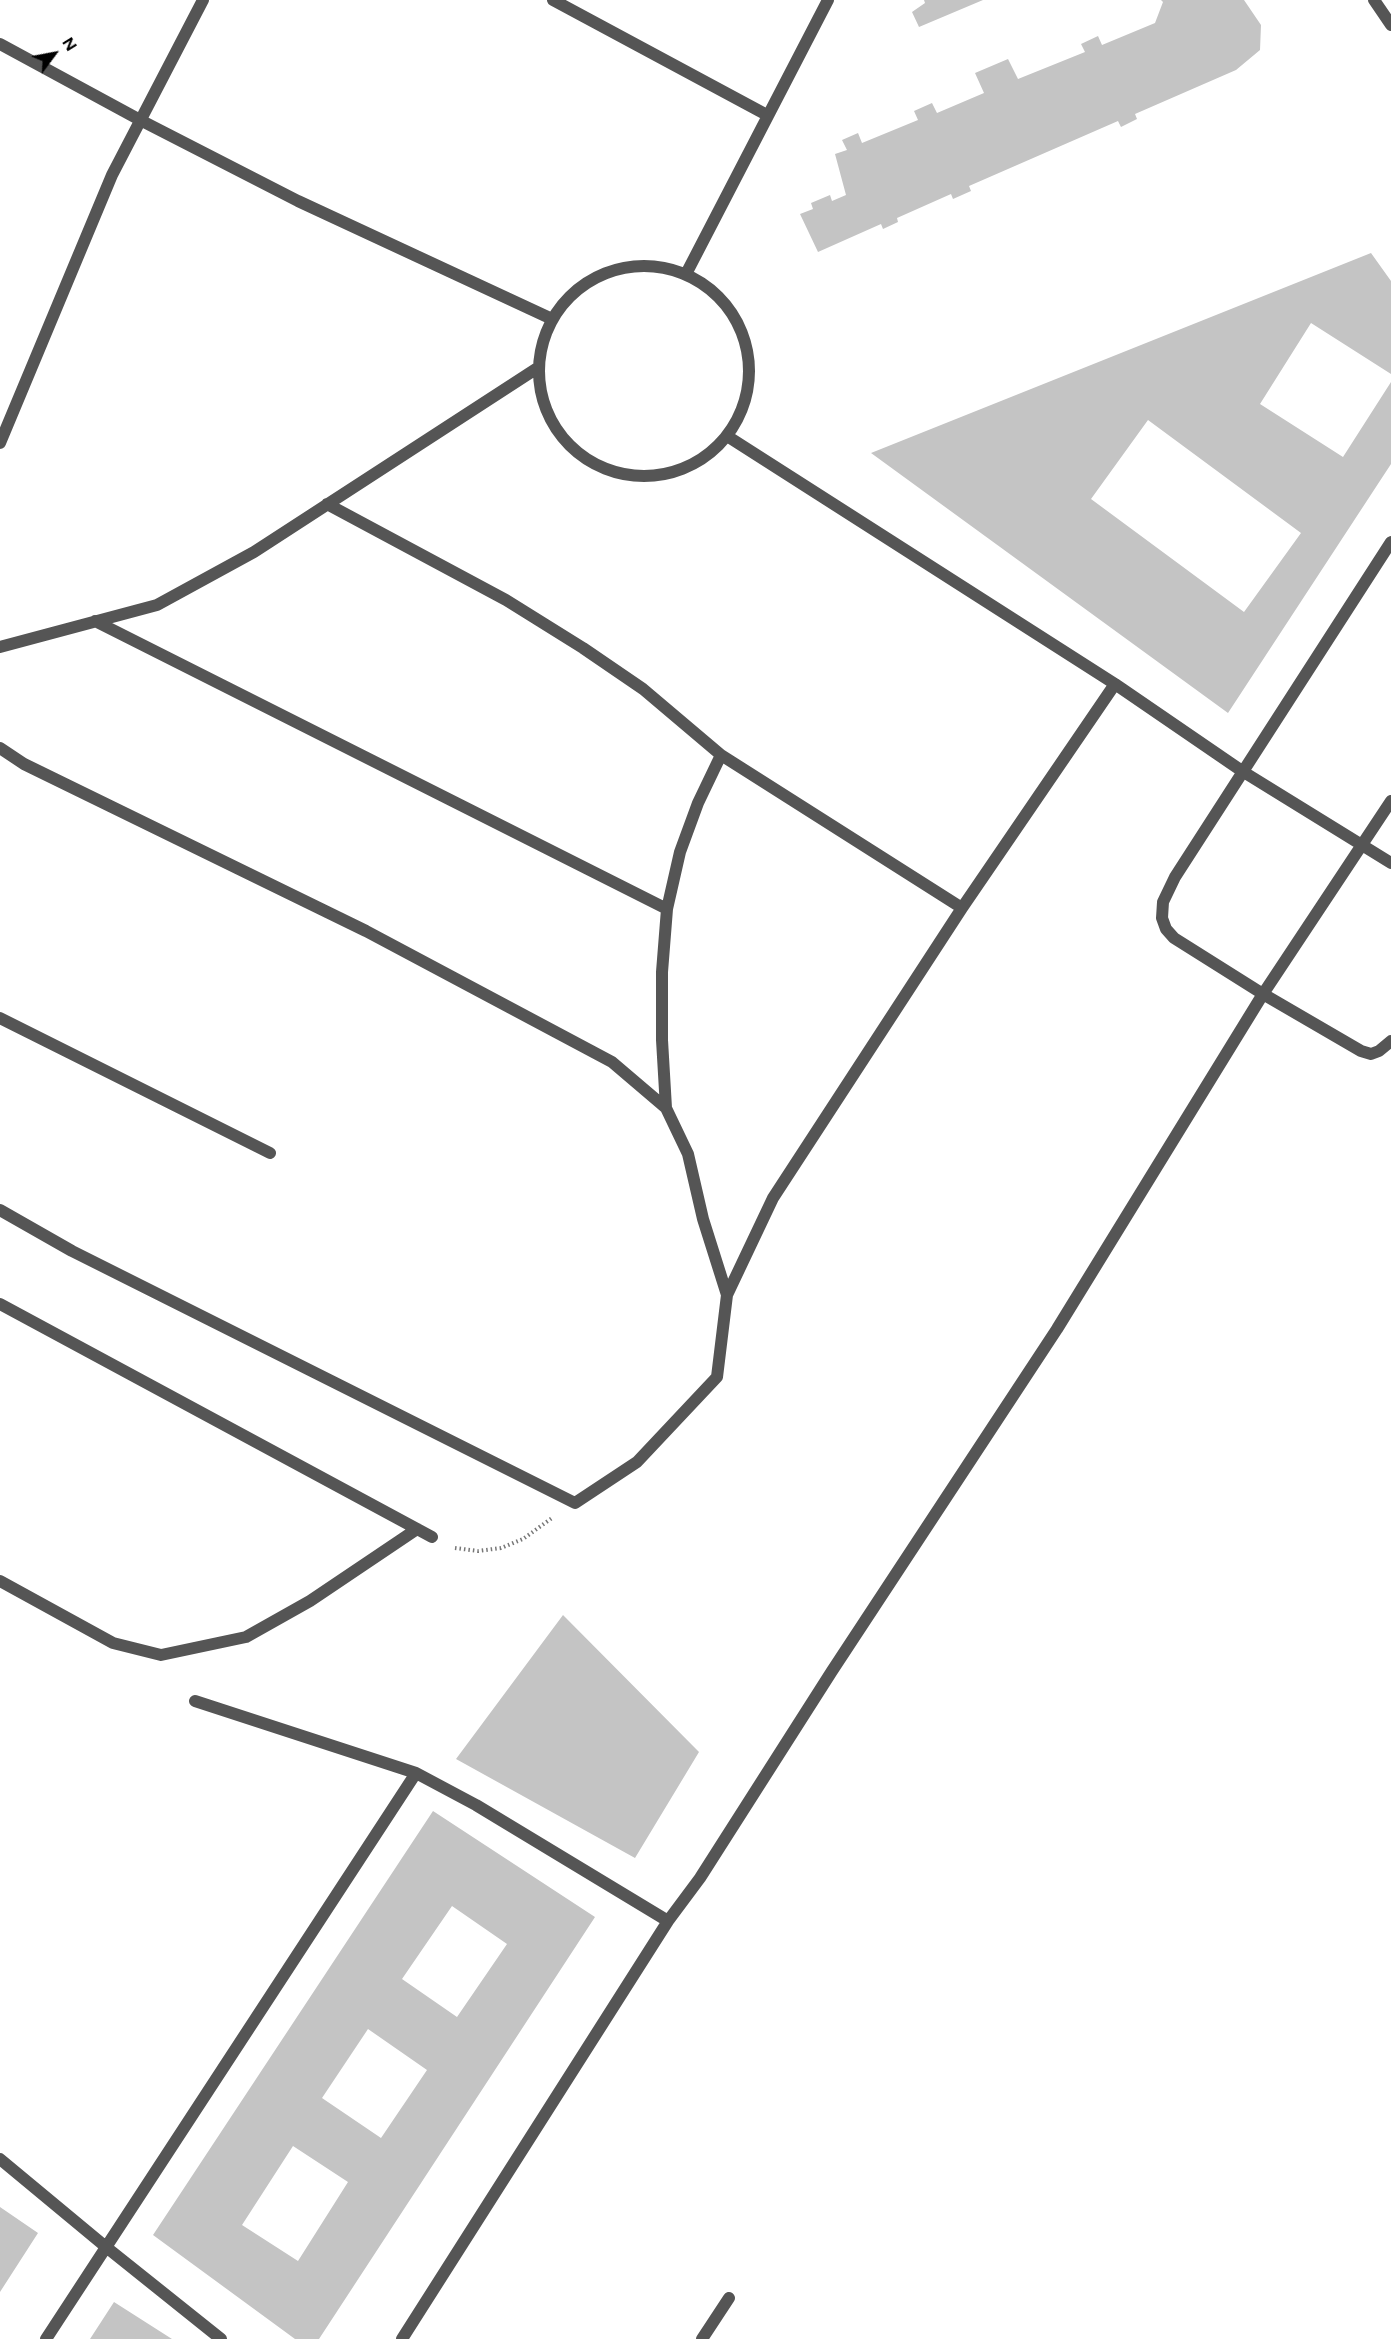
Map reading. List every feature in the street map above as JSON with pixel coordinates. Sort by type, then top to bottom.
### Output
[{"type":"street","points":[[0,443],[112,176],[203,0]]},
{"type":"street","points":[[553,0],[767,115]]},
{"type":"street","points":[[686,274],[828,0]]},
{"type":"street","points":[[1374,0],[1391,26]]},
{"type":"street","points":[[0,44],[142,121],[298,201],[552,319]]},
{"type":"street","points":[[646,266],[686,274],[710,289],[732,314],[745,343],[749,375],[743,408],[727,436],[703,459],[673,472],[640,477],[608,470],[579,454],[556,430],[542,399],[539,366],[543,342],[552,319],[576,290],[608,271],[646,266]]},
{"type":"street","points":[[0,647],[157,605],[254,552],[539,366]]},
{"type":"street","points":[[727,436],[1115,684],[1242,771],[1391,863]]},
{"type":"street","points":[[327,504],[506,600],[583,648],[643,689],[721,755],[962,908]]},
{"type":"street","points":[[1391,542],[1175,877],[1163,902],[1162,918],[1166,929],[1174,938],[1263,994],[1361,1051],[1371,1053],[1379,1051],[1391,1041]]},
{"type":"street","points":[[95,621],[667,909]]},
{"type":"street","points":[[0,1210],[72,1251],[575,1503],[637,1462],[717,1377],[727,1295],[773,1198],[962,908],[1115,684]]},
{"type":"street","points":[[0,748],[24,764],[366,931],[612,1062],[666,1108]]},
{"type":"street","points":[[721,755],[698,802],[680,852],[667,909],[662,972],[666,1108],[688,1154],[703,1219],[727,1295]]},
{"type":"street","points":[[402,2339],[668,1921],[700,1878],[832,1671],[1058,1329],[1263,994],[1391,801]]},
{"type":"street","points":[[0,1018],[270,1153]]},
{"type":"street","points":[[0,1304],[432,1537]]},
{"type":"street","points":[[0,1581],[112,1643],[161,1655],[246,1637],[310,1601],[417,1529]]},
{"type":"street","points":[[195,1701],[416,1773],[476,1805],[668,1921]]},
{"type":"street","points":[[46,2339],[416,1773]]},
{"type":"street","points":[[0,2159],[221,2339]]},
{"type":"street","points":[[702,2339],[729,2298]]},
{"type":"path","points":[[432,1537],[454,1548],[478,1551],[501,1548],[523,1539],[575,1503]]},
{"type":"building","points":[[924,0],[983,0],[919,27],[912,12],[925,3]]},
{"type":"building","points":[[1161,0],[1244,0],[1261,25],[1260,50],[1236,70],[1135,114],[1137,119],[1121,127],[1118,121],[969,186],[971,191],[953,199],[951,194],[897,218],[898,222],[883,229],[881,224],[818,252],[800,214],[813,209],[811,203],[830,195],[832,201],[846,195],[835,154],[847,150],[842,140],[858,133],[862,143],[918,120],[914,111],[932,103],[937,113],[984,93],[975,73],[1008,59],[1018,79],[1085,52],[1081,44],[1098,36],[1102,45],[1155,23],[1163,2]]},
{"type":"building","points":[[1371,253],[1391,281],[1391,374],[1311,323],[1260,404],[1343,457],[1391,382],[1391,464],[1228,713],[871,453]],"holes":[[[1148,420],[1301,533],[1244,612],[1091,499]]]},
{"type":"building","points":[[563,1615],[699,1752],[635,1858],[456,1759]]},
{"type":"building","points":[[433,1811],[595,1917],[319,2339],[295,2339],[153,2235]],"holes":[[[452,1906],[507,1944],[457,2017],[402,1979]],[[368,2029],[427,2070],[381,2138],[322,2098]],[[293,2146],[348,2182],[298,2261],[242,2225]]]},
{"type":"building","points":[[0,2207],[38,2233],[0,2292]]},
{"type":"building","points":[[114,2302],[172,2339],[90,2339]]}]
